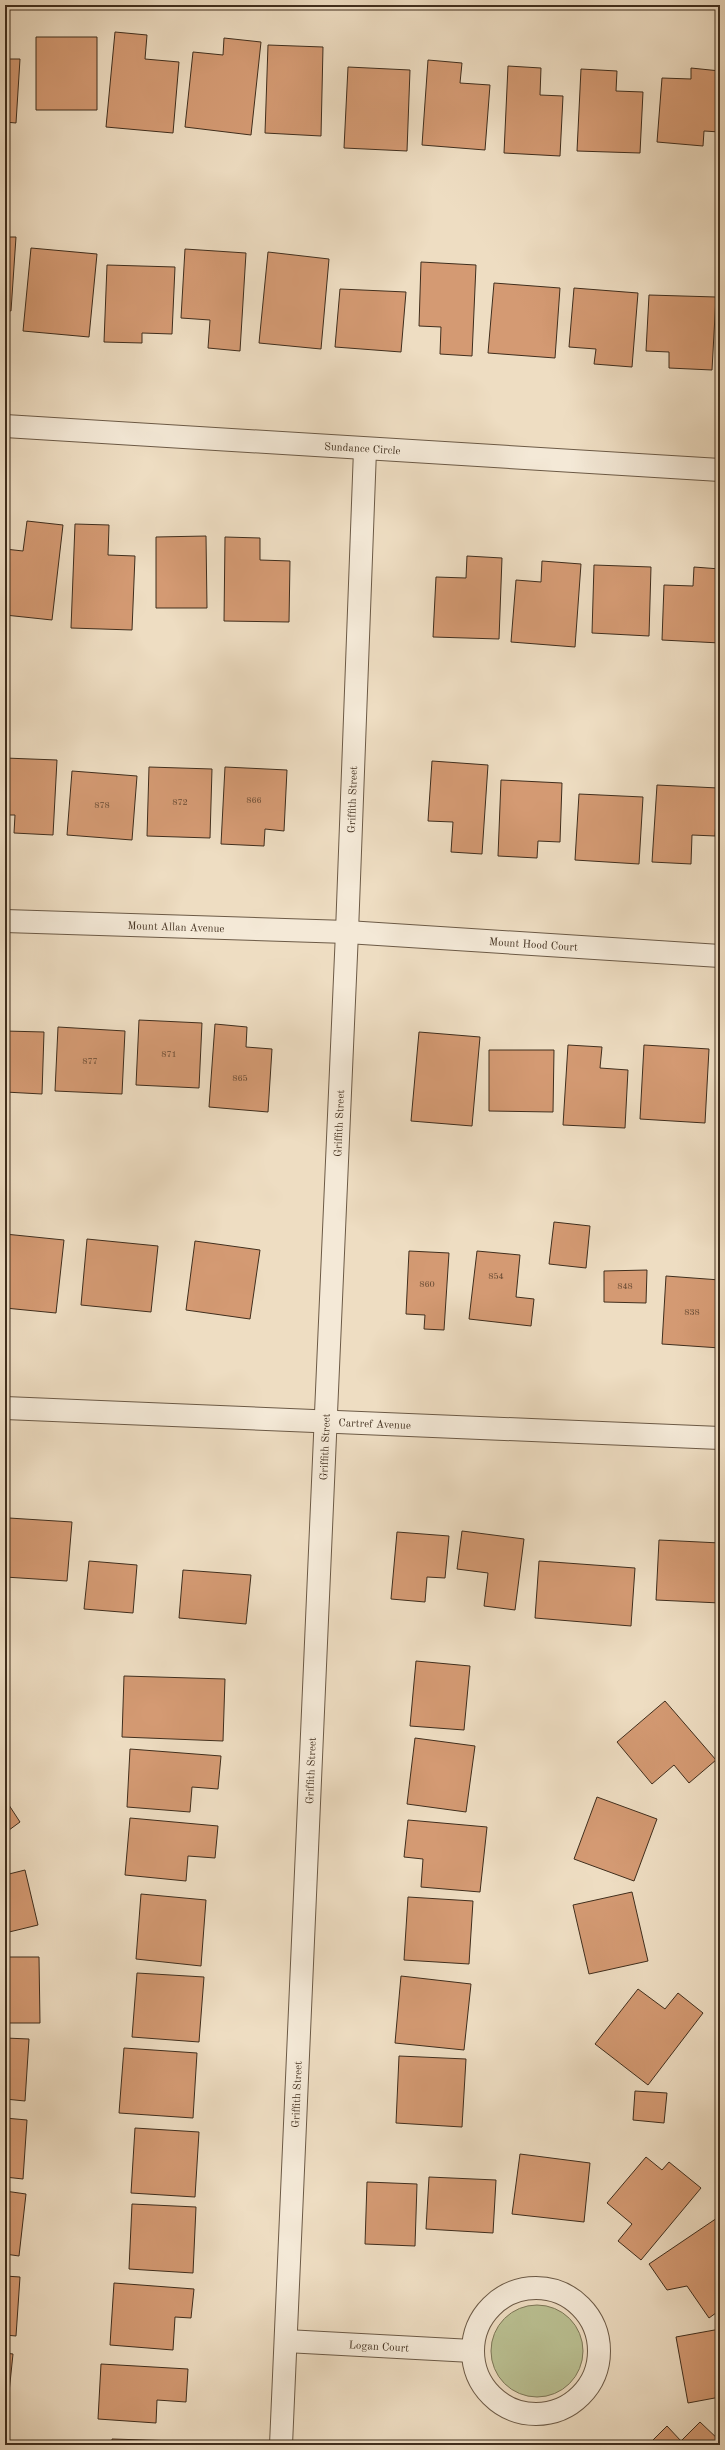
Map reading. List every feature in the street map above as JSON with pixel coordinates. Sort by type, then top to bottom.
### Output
[{"type":"street","name":"Sundance Circle","points":[[5,426],[365,450],[720,470]]},
{"type":"street","name":"Griffith Street","points":[[281,2445],[347,932],[365,450]]},
{"type":"street","name":"Mount Allan Avenue","points":[[5,921],[347,932]]},
{"type":"street","name":"Mount Hood Court","points":[[347,932],[720,956]]},
{"type":"street","name":"Cartref Avenue","points":[[5,1408],[720,1438]]},
{"type":"street","points":[[536,2288],[556,2291],[574,2300],[587,2314],[596,2332],[599,2352],[595,2374],[584,2392],[567,2406],[546,2414],[524,2414],[504,2406],[487,2392],[476,2373],[472,2351],[475,2331],[484,2314],[498,2300],[516,2291],[536,2288]]},
{"type":"street","name":"Logan Court","points":[[286,2341],[472,2351]]},
{"type":"green space","points":[[537,2305],[554,2309],[569,2319],[579,2334],[583,2351],[579,2368],[569,2383],[554,2393],[537,2397],[520,2393],[505,2383],[495,2368],[491,2351],[495,2334],[505,2319],[520,2309]]},
{"type":"building","points":[[115,32],[147,35],[145,59],[179,62],[173,133],[106,127]]},
{"type":"building","points":[[36,37],[97,37],[97,110],[36,110]]},
{"type":"building","points":[[224,38],[261,42],[251,135],[185,127],[193,52],[223,55]]},
{"type":"building","points":[[268,45],[323,47],[321,136],[265,133]]},
{"type":"building","points":[[5,59],[20,59],[16,123],[5,122]]},
{"type":"building","points":[[428,60],[462,63],[460,83],[490,85],[485,150],[422,145]]},
{"type":"building","points":[[508,66],[541,68],[540,95],[563,96],[560,156],[504,153]]},
{"type":"building","points":[[348,67],[410,70],[407,151],[344,148]]},
{"type":"building","points":[[691,68],[720,71],[720,132],[704,131],[703,146],[657,142],[662,78],[691,79]]},
{"type":"building","points":[[581,69],[617,71],[616,91],[643,92],[640,153],[577,151]]},
{"type":"building","points":[[5,237],[16,237],[11,311],[5,310]]},
{"type":"building","points":[[31,248],[97,254],[89,337],[23,331]]},
{"type":"building","points":[[185,249],[246,253],[240,351],[208,348],[210,320],[181,318]]},
{"type":"building","points":[[268,252],[329,259],[321,349],[259,343]]},
{"type":"building","points":[[421,262],[476,265],[472,356],[440,354],[441,327],[419,326]]},
{"type":"building","points":[[107,265],[175,267],[172,334],[142,333],[142,343],[104,342]]},
{"type":"building","points":[[494,283],[560,288],[555,358],[488,353]]},
{"type":"building","points":[[574,288],[638,293],[632,367],[594,364],[596,349],[569,347]]},
{"type":"building","points":[[340,289],[406,292],[401,352],[335,347]]},
{"type":"building","points":[[649,295],[716,297],[712,370],[669,368],[669,352],[646,351]]},
{"type":"building","points":[[27,521],[63,525],[52,620],[5,615],[5,549],[23,551]]},
{"type":"building","points":[[75,524],[109,525],[108,555],[135,556],[132,630],[71,628]]},
{"type":"building","points":[[206,536],[207,608],[156,608],[156,537]]},
{"type":"building","points":[[225,537],[260,538],[260,560],[290,561],[289,622],[224,621]]},
{"type":"building","points":[[467,556],[502,558],[499,639],[433,637],[436,577],[466,578]]},
{"type":"building","points":[[542,561],[581,564],[575,647],[511,642],[516,580],[541,582]]},
{"type":"building","points":[[594,565],[651,567],[649,636],[592,633]]},
{"type":"building","points":[[694,567],[720,569],[720,643],[662,640],[664,585],[693,586]]},
{"type":"building","points":[[5,758],[57,760],[53,835],[14,833],[15,815],[5,815]]},
{"type":"building","points":[[432,761],[488,765],[482,854],[451,852],[453,822],[428,821]]},
{"type":"building","points":[[149,767],[212,769],[210,838],[147,836]]},
{"type":"building","points":[[225,767],[287,770],[284,831],[265,829],[264,846],[221,844]]},
{"type":"building","points":[[72,771],[137,776],[132,840],[67,835]]},
{"type":"building","points":[[501,780],[562,783],[560,842],[538,841],[537,858],[498,856]]},
{"type":"building","points":[[657,785],[718,788],[715,836],[692,835],[691,864],[652,862]]},
{"type":"building","points":[[579,794],[643,797],[639,864],[575,860]]},
{"type":"building","points":[[139,1020],[202,1023],[199,1088],[136,1085]]},
{"type":"building","points":[[215,1024],[247,1027],[246,1047],[272,1049],[268,1112],[209,1107]]},
{"type":"building","points":[[58,1027],[125,1031],[122,1094],[55,1091]]},
{"type":"building","points":[[5,1031],[44,1032],[42,1094],[5,1092]]},
{"type":"building","points":[[419,1032],[480,1037],[472,1126],[411,1121]]},
{"type":"building","points":[[568,1045],[602,1047],[600,1068],[628,1070],[625,1128],[563,1125]]},
{"type":"building","points":[[644,1045],[709,1049],[705,1123],[640,1119]]},
{"type":"building","points":[[489,1050],[554,1050],[553,1112],[489,1111]]},
{"type":"building","points":[[720,1064],[720,1136],[717,1136]]},
{"type":"building","points":[[554,1222],[590,1226],[586,1268],[549,1264]]},
{"type":"building","points":[[5,1234],[64,1240],[56,1313],[5,1308]]},
{"type":"building","points":[[87,1239],[158,1246],[151,1312],[81,1305]]},
{"type":"building","points":[[195,1241],[260,1250],[250,1319],[186,1310]]},
{"type":"building","points":[[409,1251],[449,1253],[444,1330],[424,1329],[425,1315],[406,1314]]},
{"type":"building","points":[[477,1251],[520,1255],[516,1297],[534,1299],[531,1326],[469,1319]]},
{"type":"building","points":[[647,1270],[646,1303],[604,1302],[604,1271]]},
{"type":"building","points":[[666,1276],[720,1280],[720,1348],[662,1344]]},
{"type":"building","points":[[9,1518],[72,1522],[67,1581],[5,1577]]},
{"type":"building","points":[[462,1531],[524,1539],[515,1610],[484,1606],[488,1573],[457,1569]]},
{"type":"building","points":[[397,1532],[449,1536],[445,1578],[427,1577],[425,1602],[391,1599]]},
{"type":"building","points":[[659,1540],[720,1543],[720,1603],[656,1600]]},
{"type":"building","points":[[89,1561],[137,1565],[133,1613],[84,1609]]},
{"type":"building","points":[[539,1561],[635,1568],[631,1626],[535,1618]]},
{"type":"building","points":[[183,1570],[251,1575],[246,1624],[179,1618]]},
{"type":"building","points":[[416,1661],[470,1666],[464,1730],[410,1726]]},
{"type":"building","points":[[124,1676],[225,1679],[223,1741],[122,1737]]},
{"type":"building","points":[[665,1701],[716,1760],[689,1783],[674,1765],[652,1784],[617,1742]]},
{"type":"building","points":[[415,1738],[475,1746],[466,1812],[407,1804]]},
{"type":"building","points":[[130,1749],[221,1756],[218,1789],[192,1787],[190,1812],[127,1807]]},
{"type":"building","points":[[597,1797],[657,1819],[634,1881],[574,1859]]},
{"type":"building","points":[[5,1799],[20,1822],[5,1833]]},
{"type":"building","points":[[130,1818],[218,1826],[215,1858],[188,1856],[186,1881],[125,1875]]},
{"type":"building","points":[[408,1820],[487,1827],[480,1892],[421,1887],[423,1859],[404,1857]]},
{"type":"building","points":[[25,1870],[38,1925],[5,1933],[5,1875]]},
{"type":"building","points":[[632,1892],[648,1961],[589,1974],[573,1905]]},
{"type":"building","points":[[141,1894],[206,1900],[201,1966],[136,1959]]},
{"type":"building","points":[[408,1897],[473,1901],[469,1964],[404,1960]]},
{"type":"building","points":[[5,1957],[39,1957],[40,2023],[5,2023]]},
{"type":"building","points":[[137,1973],[204,1977],[199,2042],[132,2037]]},
{"type":"building","points":[[401,1976],[471,1984],[464,2050],[395,2043]]},
{"type":"building","points":[[638,1989],[665,2009],[678,1993],[703,2013],[648,2085],[595,2044]]},
{"type":"building","points":[[5,2038],[29,2039],[25,2101],[5,2099]]},
{"type":"building","points":[[124,2048],[197,2053],[193,2118],[119,2113]]},
{"type":"building","points":[[399,2056],[466,2059],[462,2127],[396,2123]]},
{"type":"building","points":[[635,2091],[667,2093],[664,2123],[633,2120]]},
{"type":"building","points":[[5,2118],[27,2120],[23,2179],[5,2177]]},
{"type":"building","points":[[135,2128],[199,2132],[195,2197],[131,2193]]},
{"type":"building","points":[[520,2154],[590,2163],[584,2222],[512,2214]]},
{"type":"building","points":[[646,2157],[662,2170],[669,2162],[701,2188],[641,2260],[618,2241],[632,2224],[607,2203]]},
{"type":"building","points":[[429,2177],[496,2180],[493,2233],[426,2229]]},
{"type":"building","points":[[367,2182],[417,2184],[415,2246],[365,2244]]},
{"type":"building","points":[[5,2191],[26,2194],[19,2256],[5,2254]]},
{"type":"building","points":[[132,2204],[196,2207],[193,2273],[129,2269]]},
{"type":"building","points":[[720,2216],[720,2310],[709,2318],[687,2286],[667,2290],[649,2264]]},
{"type":"building","points":[[5,2276],[20,2277],[16,2336],[5,2335]]},
{"type":"building","points":[[114,2283],[194,2289],[191,2318],[175,2317],[173,2350],[110,2345]]},
{"type":"building","points":[[720,2329],[720,2397],[688,2403],[676,2337]]},
{"type":"building","points":[[5,2353],[13,2354],[7,2412],[5,2412]]},
{"type":"building","points":[[101,2364],[188,2369],[186,2402],[157,2400],[156,2423],[98,2419]]},
{"type":"building","points":[[700,2422],[720,2441],[720,2445],[648,2445],[667,2426],[681,2441]]},
{"type":"building","points":[[112,2439],[178,2441],[178,2445],[112,2445]]}]
